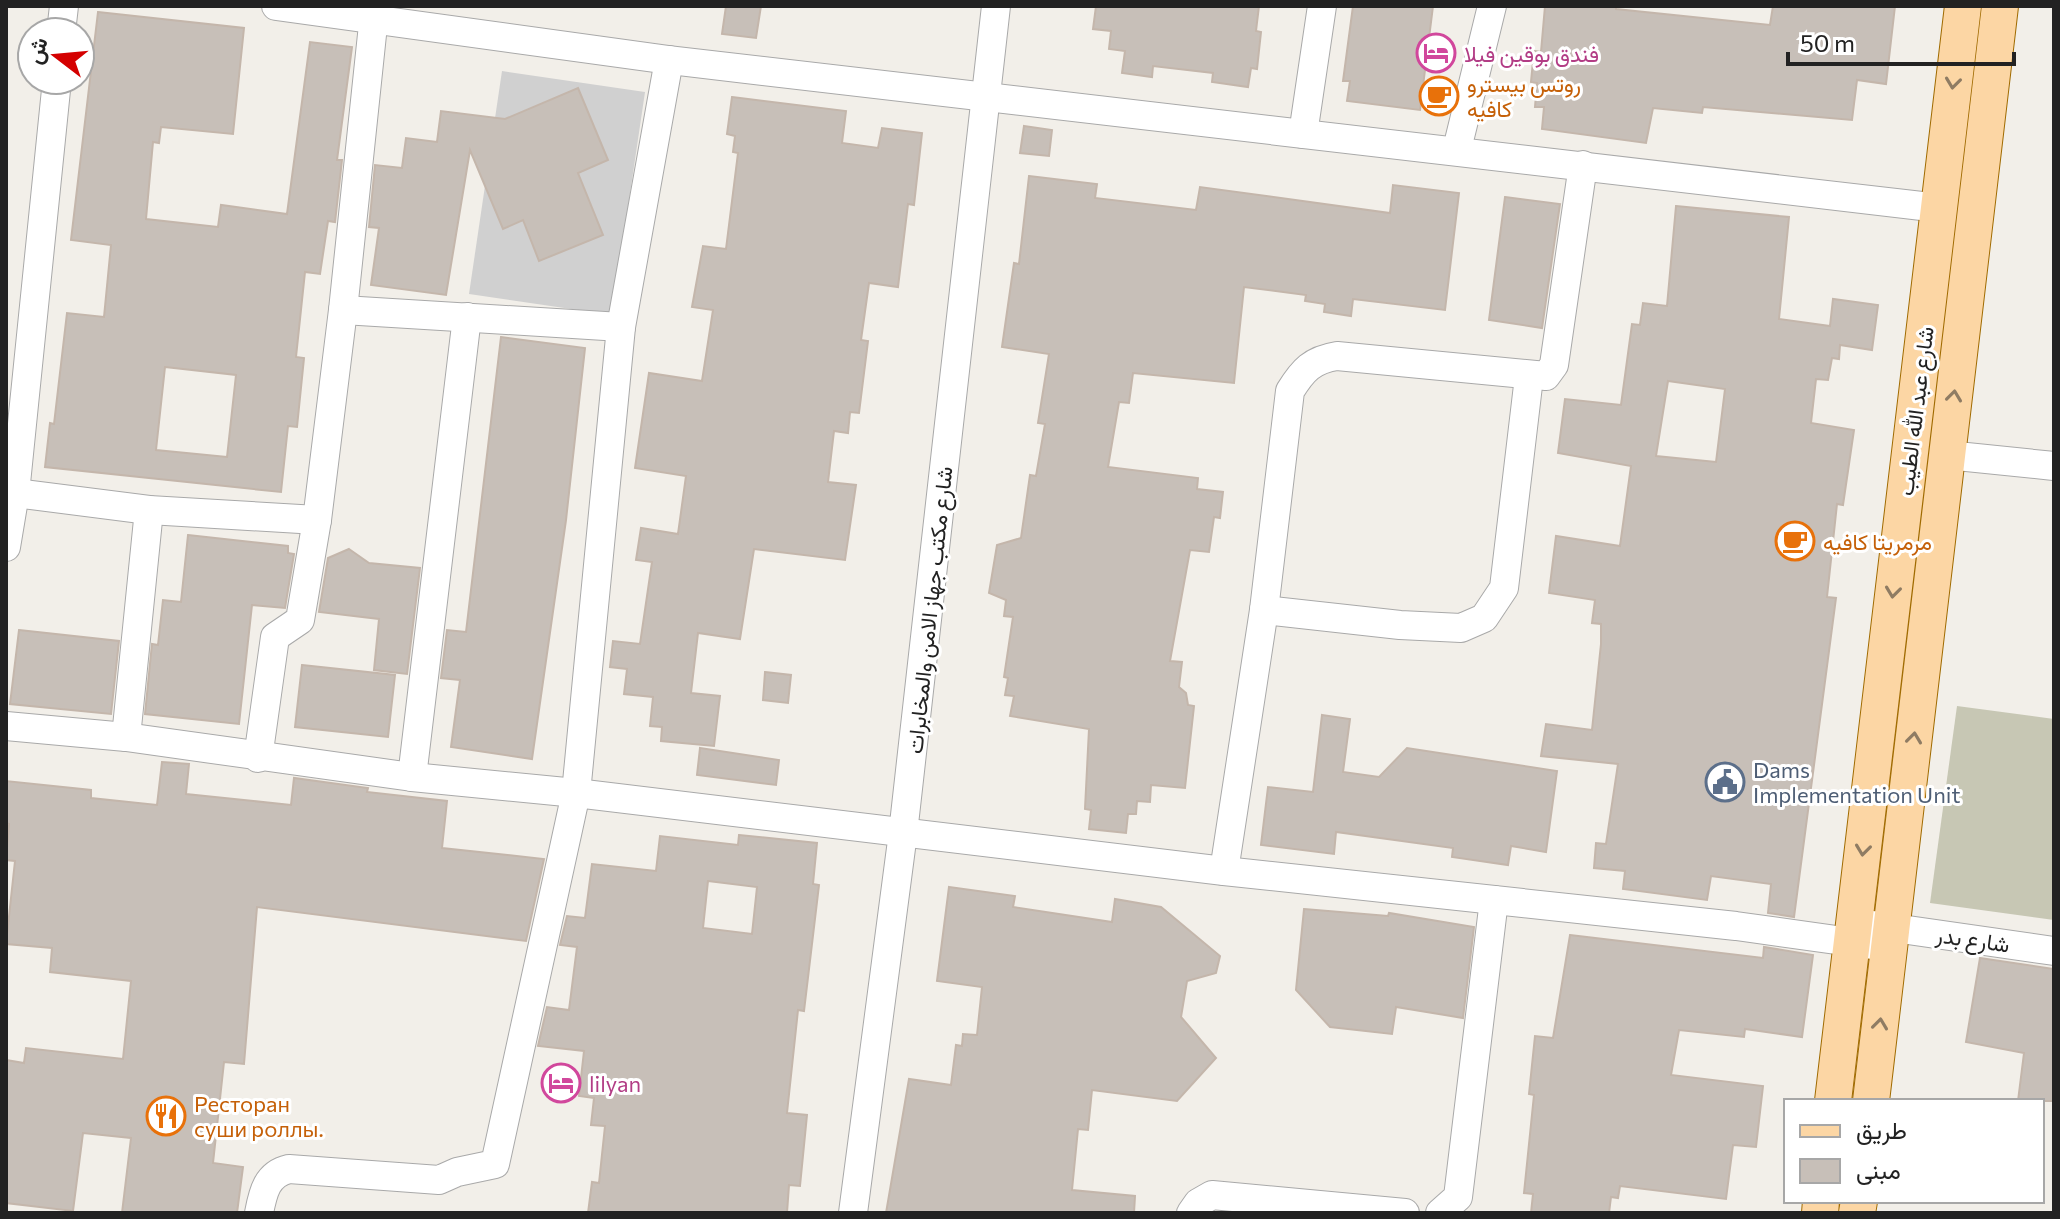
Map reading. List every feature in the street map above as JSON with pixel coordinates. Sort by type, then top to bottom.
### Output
[{"type":"main road","name":"شارع عبد الله الطيب","points":[[1833,1099],[1963,6]]},
{"type":"main road","name":"شارع عبد الله الطيب","points":[[1871,1099],[2000,6]]},
{"type":"street","points":[[276,6],[374,13],[669,60],[1457,149],[1939,208]]},
{"type":"street","name":"شارع مكتب جهاز الامن والمخابرات","points":[[853,1213],[903,833],[996,6]]},
{"type":"street","points":[[1303,134],[1322,6]]},
{"type":"street","points":[[1457,149],[1492,6]]},
{"type":"street","points":[[258,758],[275,637],[300,620],[317,520],[374,13]]},
{"type":"street","points":[[259,1213],[270,1179],[277,1171],[289,1169],[439,1180],[457,1172],[495,1164],[576,793],[621,327],[669,60]]},
{"type":"street","points":[[6,547],[15,493],[55,96]]},
{"type":"street","points":[[1224,871],[1264,610],[1290,391],[1303,369],[1319,359],[1337,356],[1529,377],[1546,376],[1554,365],[1583,165]]},
{"type":"street","points":[[343,310],[621,327]]},
{"type":"street","points":[[412,777],[467,317]]},
{"type":"street","points":[[1264,610],[1400,625],[1461,628],[1484,618],[1504,588],[1529,377]]},
{"type":"street","points":[[1947,455],[2054,466]]},
{"type":"street","points":[[15,493],[149,510],[317,520]]},
{"type":"street","points":[[126,737],[149,510]]},
{"type":"street","name":"شارع بدر","points":[[6,726],[126,737],[258,758],[412,777],[576,793],[1224,871],[1494,900],[2054,951]]},
{"type":"street","points":[[1440,1213],[1458,1197],[1494,900]]},
{"type":"street","points":[[1191,1213],[1198,1203],[1212,1195],[1405,1213]]},
{"type":"shaded area","points":[[502,71],[645,92],[612,315],[469,294]]},
{"type":"shaded area","points":[[1957,706],[2054,719],[2054,920],[1930,903]]},
{"type":"building","points":[[726,6],[761,6],[756,38],[722,34]]},
{"type":"building","points":[[1096,6],[1259,6],[1256,31],[1261,32],[1257,69],[1251,68],[1248,87],[1212,82],[1213,73],[1153,66],[1152,77],[1122,73],[1125,51],[1109,49],[1111,31],[1093,29]]},
{"type":"building","points":[[1353,6],[1433,6],[1420,110],[1347,101],[1350,81],[1343,81]]},
{"type":"building","points":[[1545,6],[1616,6],[1616,9],[1770,25],[1773,6],[1895,6],[1886,84],[1857,80],[1852,120],[1703,107],[1702,113],[1653,108],[1646,143],[1542,129],[1544,107],[1535,107],[1537,83],[1531,82],[1534,51],[1541,52]]},
{"type":"building","points":[[98,12],[244,28],[233,134],[161,127],[159,143],[153,142],[146,219],[218,227],[221,205],[287,214],[310,42],[352,47],[337,160],[342,160],[335,222],[328,221],[320,274],[305,272],[296,357],[304,358],[297,427],[288,426],[281,492],[45,467],[50,423],[54,424],[67,313],[104,317],[111,245],[71,240],[88,96],[96,96]],"holes":[[[165,367],[236,375],[227,457],[156,450]]]},
{"type":"building","points":[[578,88],[608,160],[578,173],[603,235],[539,261],[523,220],[503,229],[470,150],[446,295],[371,285],[379,228],[369,227],[375,165],[402,168],[406,138],[437,142],[441,111],[505,119]]},
{"type":"building","points":[[732,97],[846,111],[842,143],[878,148],[882,128],[922,133],[914,205],[908,204],[898,287],[869,283],[861,340],[868,341],[859,413],[850,412],[848,433],[834,431],[828,482],[856,485],[845,560],[754,549],[740,639],[698,633],[691,693],[720,696],[714,746],[661,741],[662,727],[650,726],[653,697],[624,694],[627,669],[610,667],[613,641],[640,644],[652,562],[636,560],[641,528],[678,534],[686,476],[635,468],[649,373],[702,381],[713,310],[692,307],[703,246],[726,249],[738,153],[733,152],[735,136],[727,134]]},
{"type":"building","points":[[1024,126],[1052,130],[1049,156],[1020,153]]},
{"type":"building","points":[[1029,176],[1097,184],[1095,198],[1196,210],[1200,187],[1390,213],[1393,185],[1459,193],[1445,310],[1353,299],[1351,316],[1324,312],[1325,304],[1305,301],[1306,295],[1244,287],[1234,383],[1133,373],[1129,403],[1119,402],[1108,467],[1198,478],[1197,489],[1223,492],[1220,518],[1214,517],[1209,552],[1190,550],[1170,661],[1182,662],[1179,687],[1186,693],[1188,705],[1194,706],[1185,788],[1151,785],[1150,802],[1137,801],[1136,814],[1128,814],[1126,833],[1089,829],[1091,810],[1085,809],[1089,729],[1010,716],[1014,696],[1005,695],[1008,678],[1004,677],[1013,617],[1004,616],[1006,600],[989,593],[997,545],[1021,538],[1030,475],[1036,476],[1045,424],[1038,423],[1049,354],[1002,347],[1014,263],[1019,264]]},
{"type":"building","points":[[1505,197],[1560,204],[1542,328],[1489,320]]},
{"type":"building","points":[[1676,206],[1789,217],[1779,319],[1830,326],[1833,299],[1878,305],[1872,350],[1840,345],[1839,359],[1832,358],[1828,380],[1816,379],[1811,423],[1854,430],[1843,505],[1837,504],[1827,597],[1836,598],[1794,917],[1768,913],[1771,884],[1711,876],[1707,900],[1623,889],[1625,871],[1594,868],[1596,843],[1606,844],[1618,764],[1541,756],[1546,724],[1592,730],[1601,644],[1601,624],[1592,623],[1595,600],[1549,593],[1556,536],[1620,546],[1631,466],[1558,453],[1565,399],[1621,405],[1632,324],[1640,325],[1643,303],[1667,306]],"holes":[[[1668,381],[1725,389],[1716,462],[1656,456]]]},
{"type":"building","points":[[501,337],[585,348],[566,520],[532,759],[451,747],[460,680],[441,678],[447,630],[466,632]]},
{"type":"building","points":[[188,535],[288,546],[288,553],[294,554],[285,608],[252,605],[239,724],[145,714],[152,644],[158,645],[163,600],[181,602]]},
{"type":"building","points":[[349,549],[369,563],[420,568],[407,674],[374,670],[379,619],[319,612],[328,558]]},
{"type":"building","points":[[19,630],[119,641],[111,714],[10,704]]},
{"type":"building","points":[[302,665],[395,675],[388,737],[295,727]]},
{"type":"building","points":[[765,672],[791,675],[788,703],[763,700]]},
{"type":"building","points":[[1322,715],[1350,719],[1343,772],[1379,777],[1407,748],[1557,771],[1546,852],[1511,846],[1508,865],[1452,857],[1453,848],[1336,832],[1334,854],[1261,845],[1268,787],[1313,792]]},
{"type":"building","points":[[700,748],[779,760],[776,785],[697,775]]},
{"type":"building","points":[[162,762],[189,764],[186,794],[291,805],[294,778],[368,788],[367,792],[447,801],[442,848],[544,859],[526,941],[257,907],[244,1064],[224,1062],[213,1163],[243,1167],[237,1213],[122,1213],[131,1138],[83,1133],[73,1211],[6,1203],[6,1060],[24,1063],[26,1048],[123,1059],[131,981],[50,972],[52,948],[6,944],[15,861],[6,860],[9,824],[6,823],[6,781],[91,790],[91,798],[157,805]]},
{"type":"building","points":[[739,835],[817,843],[813,884],[819,885],[804,1011],[798,1010],[787,1113],[807,1115],[800,1186],[789,1185],[787,1213],[588,1213],[592,1182],[599,1183],[605,1126],[591,1125],[594,1098],[579,1096],[584,1051],[538,1046],[547,1007],[569,1010],[577,947],[560,945],[567,916],[585,918],[592,864],[656,871],[660,836],[738,845]],"holes":[[[708,881],[757,887],[752,934],[703,928]]]},
{"type":"building","points":[[949,887],[1015,896],[1013,907],[1112,922],[1115,899],[1161,907],[1220,956],[1216,973],[1187,981],[1181,1017],[1216,1058],[1177,1101],[1092,1090],[1088,1130],[1078,1129],[1072,1190],[1135,1196],[1134,1213],[886,1213],[909,1079],[951,1085],[956,1045],[962,1046],[963,1034],[977,1035],[982,987],[937,981]]},
{"type":"building","points":[[1304,909],[1388,916],[1389,913],[1474,927],[1463,1018],[1396,1007],[1392,1034],[1330,1027],[1296,990]]},
{"type":"building","points":[[1570,935],[1763,958],[1764,947],[1813,955],[1802,1037],[1745,1029],[1744,1037],[1679,1030],[1671,1075],[1763,1086],[1756,1147],[1733,1145],[1726,1199],[1620,1186],[1618,1198],[1611,1197],[1609,1213],[1531,1213],[1533,1194],[1524,1193],[1534,1095],[1529,1094],[1535,1036],[1553,1038]]},
{"type":"building","points":[[1980,958],[2054,969],[2054,1101],[2018,1099],[2024,1053],[1966,1042]]},
{"type":"place","name":"فندق بوقين فيلا","points":[[1436,53]]},
{"type":"place","name":"روتس بيسترو كافيه","points":[[1439,96]]},
{"type":"place","name":"مرمريتا كافيه","points":[[1795,541]]},
{"type":"place","name":"Dams Implementation Unit","points":[[1725,782]]},
{"type":"place","name":"lilyan","points":[[561,1083]]},
{"type":"place","name":"Ресторан суши роллы.","points":[[166,1116]]}]
